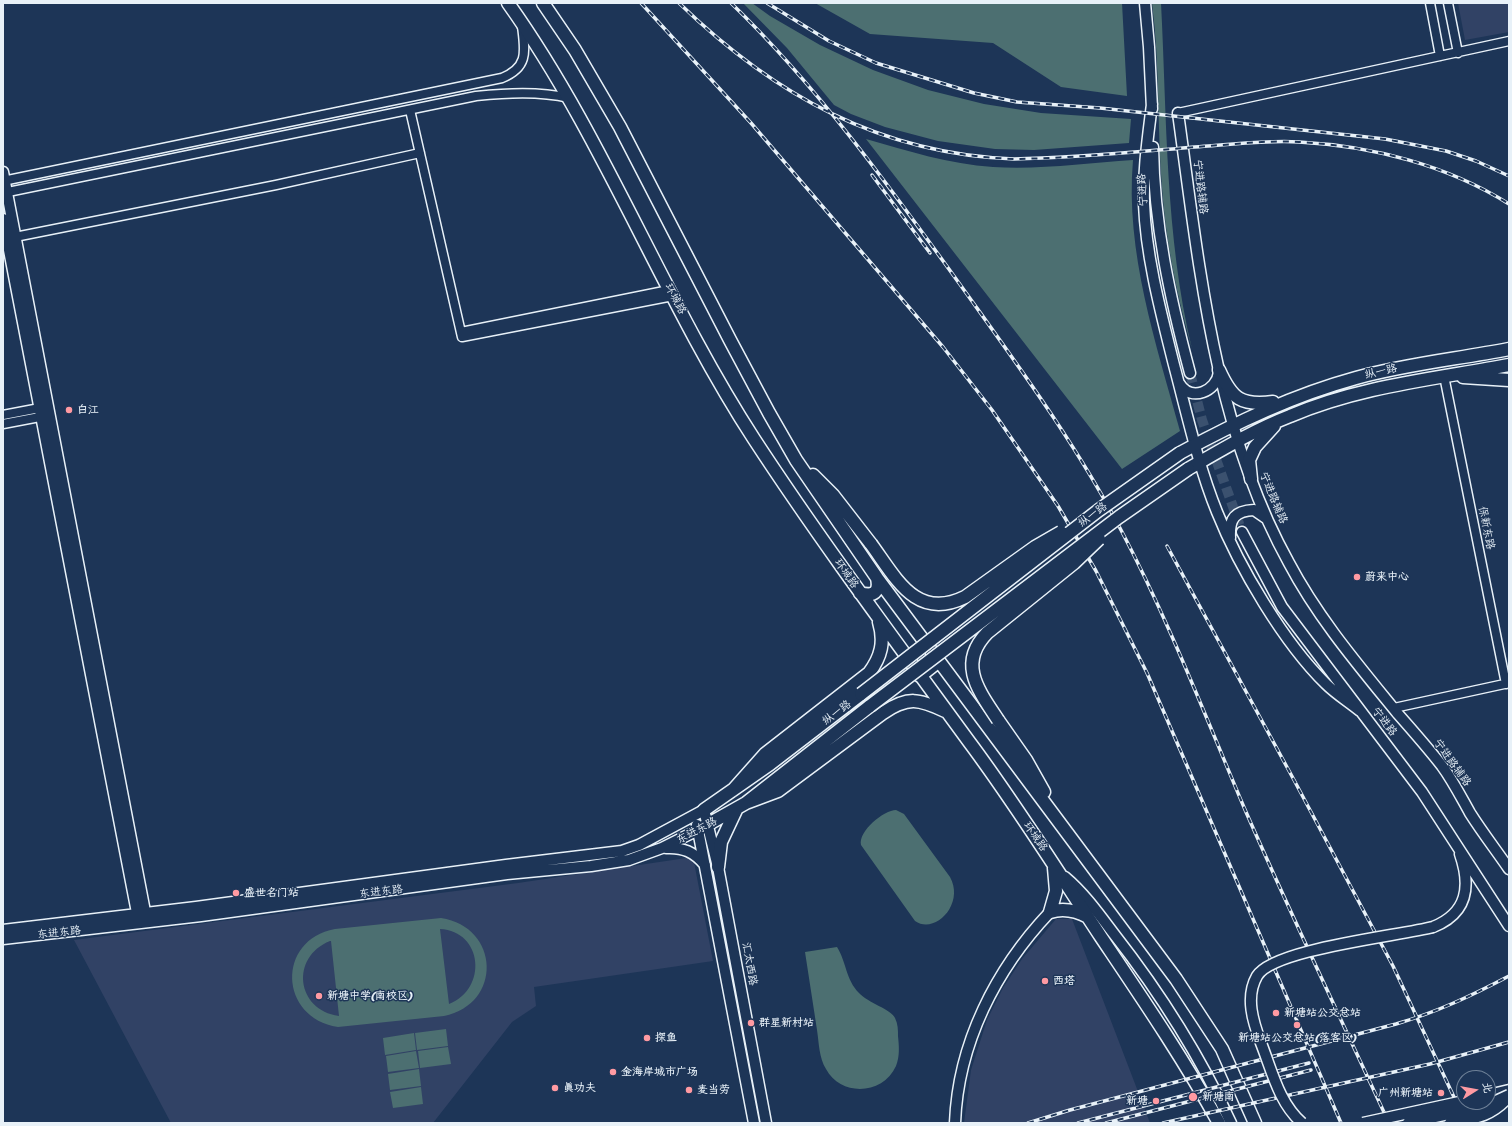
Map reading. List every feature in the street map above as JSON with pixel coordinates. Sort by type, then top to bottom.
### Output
[{"type":"main road","name":"环城路","points":[[508,3],[548,61],[569,98],[671,293],[751,434],[860,593],[946,712],[972,745],[1055,866],[1178,1052],[1219,1123]]},
{"type":"main road","points":[[543,3],[575,50],[620,127],[730,340],[796,460],[877,578],[1154,948],[1222,1049],[1255,1123]]},
{"type":"main road","name":"纵一路","points":[[733,790],[861,694],[1099,510],[1180,453],[1234,424],[1284,401],[1333,385],[1380,372],[1509,349]]},
{"type":"main road","name":"纵一路","points":[[741,805],[1119,517],[1188,469],[1239,440],[1290,415],[1361,393],[1444,376],[1509,365]]},
{"type":"main road","points":[[1219,370],[1231,392],[1238,399],[1248,403],[1259,404],[1284,401]]},
{"type":"main road","points":[[1444,376],[1509,380]]},
{"type":"main road","points":[[1251,479],[1249,460],[1255,447],[1274,426],[1290,415]]},
{"type":"main road","points":[[796,460],[833,495],[912,596],[931,604],[944,604],[965,597],[1035,547],[1099,510]]},
{"type":"main road","points":[[1058,820],[1036,776],[977,688],[974,679],[972,662],[977,645],[987,633],[1083,556],[1119,517]]},
{"type":"main road","points":[[860,593],[874,594],[878,591],[879,586],[877,578]]},
{"type":"main road","points":[[733,790],[765,754],[859,682],[871,670],[880,655],[882,635],[877,616]]},
{"type":"main road","points":[[920,676],[939,661]]},
{"type":"main road","points":[[859,682],[872,684],[882,694],[884,700],[882,713]]},
{"type":"main road","points":[[718,867],[721,842],[741,805],[778,791],[882,713],[898,704],[912,700],[927,703],[946,712]]},
{"type":"main road","name":"东进东路","points":[[699,813],[733,790]]},
{"type":"main road","name":"东进东路","points":[[703,828],[741,805]]},
{"type":"main road","points":[[1050,912],[1055,899],[1055,866]]},
{"type":"main road","points":[[1050,912],[1072,910],[1088,917]]},
{"type":"street","name":"宁进路","points":[[1145,3],[1152,104],[1154,186],[1160,240],[1170,294],[1190,373]]},
{"type":"street","points":[[1430,3],[1440,56]]},
{"type":"street","points":[[1448,3],[1458,53]]},
{"type":"street","points":[[9,242],[4,178],[502,78],[518,69],[524,60],[525,46],[521,22]]},
{"type":"street","points":[[1178,113],[1509,42]]},
{"type":"street","points":[[5,193],[410,110],[493,95],[550,94],[569,98]]},
{"type":"street","points":[[1152,104],[1144,180],[1146,226],[1162,313],[1178,380],[1201,462],[1218,513],[1251,581],[1300,653],[1325,683],[1360,711]]},
{"type":"street","points":[[410,110],[462,335],[671,293]]},
{"type":"street","name":"宁进路辅路","points":[[1178,113],[1198,267],[1219,370],[1251,479],[1268,521],[1288,562],[1307,595],[1394,708],[1441,765],[1509,869]]},
{"type":"street","points":[[9,242],[420,153]]},
{"type":"street","points":[[3,218],[45,412],[142,918]]},
{"type":"street","points":[[1178,380],[1184,390],[1190,393],[1204,392],[1216,384],[1219,370]]},
{"type":"street","name":"保新东路","points":[[1394,708],[1508,684],[1444,376]]},
{"type":"street","points":[[3,415],[45,412]]},
{"type":"street","points":[[3,424],[45,412]]},
{"type":"street","points":[[1230,539],[1229,528],[1233,519],[1239,512],[1254,510],[1268,521]]},
{"type":"street","name":"宁进路","points":[[1242,532],[1282,607],[1422,792],[1450,832],[1509,926]]},
{"type":"street","name":"东进东路","points":[[3,939],[396,879],[622,851],[639,845],[699,813]]},
{"type":"street","name":"汇太西路","points":[[699,813],[703,828],[718,867],[766,1121]]},
{"type":"street","name":"东进东路","points":[[3,930],[142,918],[507,874],[591,866],[629,860],[662,848],[703,828]]},
{"type":"street","name":"汇太西路","points":[[703,828],[705,864],[754,1122]]},
{"type":"street","points":[[1302,1123],[1287,1106],[1254,1021],[1251,997],[1258,975],[1269,964],[1293,955],[1433,927],[1444,922],[1459,909],[1464,898],[1466,886],[1465,871],[1460,854],[1450,832]]},
{"type":"street","points":[[662,848],[682,848],[695,854],[705,864]]},
{"type":"street","points":[[1055,866],[1082,893],[1128,952],[1191,1044],[1231,1123]]},
{"type":"street","points":[[955,1123],[963,1068],[979,1017],[995,984],[1015,954],[1050,912]]},
{"type":"street","points":[[1496,1093],[1509,1090]]},
{"type":"street","points":[[1408,1123],[1485,1106],[1509,1096]]},
{"type":"street","points":[[1450,1123],[1493,1112],[1509,1096]]},
{"type":"street","points":[[1363,1123],[1456,1103]]},
{"type":"street","points":[[754,1122],[766,1121]]},
{"type":"shaded area","points":[[1458,3],[1509,3],[1509,32],[1465,40]]},
{"type":"shaded area","name":"新塘中学(南校区)","points":[[693,857],[713,961],[534,987],[536,1006],[512,1022],[433,1123],[171,1123],[74,940],[518,883]]},
{"type":"shaded area","points":[[1056,919],[1072,919],[1150,1123],[964,1123],[971,1070],[987,1020],[1003,988],[1022,959]]},
{"type":"green space","points":[[743,3],[752,3],[770,16],[820,45],[873,70],[928,90],[984,104],[1041,113],[1131,119],[1129,143],[1034,150],[995,149],[938,141],[885,127],[851,114],[834,105],[787,48]]},
{"type":"green space","points":[[815,3],[1122,3],[1127,96],[1061,87],[993,43],[870,34]]},
{"type":"green space","points":[[1152,3],[1161,3],[1166,133],[1172,220],[1183,306],[1192,349],[1173,269],[1166,229],[1160,165],[1155,26]]},
{"type":"green space","points":[[866,139],[945,160],[993,167],[1028,168],[1133,160],[1132,194],[1138,263],[1152,331],[1180,431],[1122,469]]},
{"type":"green space","points":[[896,810],[904,814],[950,877],[954,887],[954,897],[951,906],[946,914],[931,924],[923,924],[915,921],[861,845],[861,839],[873,822],[879,817]]},
{"type":"green space","points":[[441,918],[460,924],[475,935],[483,950],[487,966],[485,982],[477,997],[463,1009],[444,1016],[338,1027],[319,1021],[304,1009],[296,995],[292,979],[294,962],[302,948],[316,936],[335,929]],"holes":[[[440,929],[454,932],[465,939],[472,950],[475,962],[475,974],[470,986],[462,997],[449,1004]],[[331,941],[339,1016],[325,1012],[314,1004],[307,994],[303,982],[304,970],[308,959],[317,949]]]},
{"type":"green space","points":[[837,947],[851,982],[859,993],[893,1015],[897,1022],[899,1051],[896,1066],[890,1076],[882,1083],[872,1087],[862,1089],[851,1088],[841,1084],[833,1078],[826,1069],[821,1055],[805,952]]},
{"type":"green space","points":[[446,1029],[448,1046],[417,1050],[415,1033]]},
{"type":"green space","points":[[414,1033],[416,1050],[385,1055],[383,1038]]},
{"type":"green space","points":[[448,1047],[451,1064],[420,1068],[418,1051]]},
{"type":"green space","points":[[416,1051],[419,1068],[388,1072],[386,1056]]},
{"type":"green space","points":[[419,1069],[421,1086],[390,1090],[388,1074]]},
{"type":"green space","points":[[421,1087],[423,1104],[393,1108],[390,1092]]},
{"type":"tunnel","points":[[1190,373],[1202,420],[1242,532]]},
{"type":"railway","points":[[641,3],[751,123],[943,347],[992,410],[1058,506],[1096,571],[1147,673],[1341,1123]]},
{"type":"railway","points":[[679,3],[715,36],[753,65],[791,91],[832,114],[874,132],[918,145],[965,155],[1014,159],[1087,156],[1242,143],[1299,142],[1326,144],[1381,153],[1435,168],[1485,190],[1509,204]]},
{"type":"railway","points":[[731,3],[793,68],[879,174],[1023,373],[1065,434],[1103,497],[1139,564],[1155,599],[1263,851],[1389,1123]]},
{"type":"railway","points":[[767,3],[829,41],[876,63],[974,93],[1017,102],[1100,108],[1385,139],[1446,151],[1476,161],[1509,176]]},
{"type":"railway","points":[[872,175],[930,253]]},
{"type":"railway","points":[[1167,546],[1393,966],[1466,1123]]},
{"type":"railway","points":[[1028,1123],[1070,1110],[1396,1024],[1454,1003],[1509,976]]},
{"type":"railway","points":[[1163,1123],[1430,1064],[1509,1042]]},
{"type":"railway","points":[[1078,1123],[1309,1063]]},
{"type":"railway","points":[[1106,1123],[1311,1070]]},
{"type":"place","name":"白江","points":[[69,410]]},
{"type":"place","name":"蔚来中心","points":[[1357,577]]},
{"type":"place","name":"盛世名门站","points":[[236,893]]},
{"type":"place","name":"西塔","points":[[1045,981]]},
{"type":"place","name":"新塘中学(南校区)","points":[[319,996]]},
{"type":"place","name":"新塘站公交总站","points":[[1276,1013]]},
{"type":"place","name":"群星新村站","points":[[751,1023]]},
{"type":"place","name":"新塘站公交总站(落客区)","points":[[1297,1025]]},
{"type":"place","name":"探鱼","points":[[647,1038]]},
{"type":"place","name":"金海岸城市广场","points":[[613,1072]]},
{"type":"place","name":"真功夫","points":[[555,1088]]},
{"type":"place","name":"麦当劳","points":[[689,1090]]},
{"type":"place","name":"广州新塘站","points":[[1441,1093]]},
{"type":"place","name":"新塘南","points":[[1193,1097]]},
{"type":"place","name":"新塘","points":[[1156,1101]]}]
